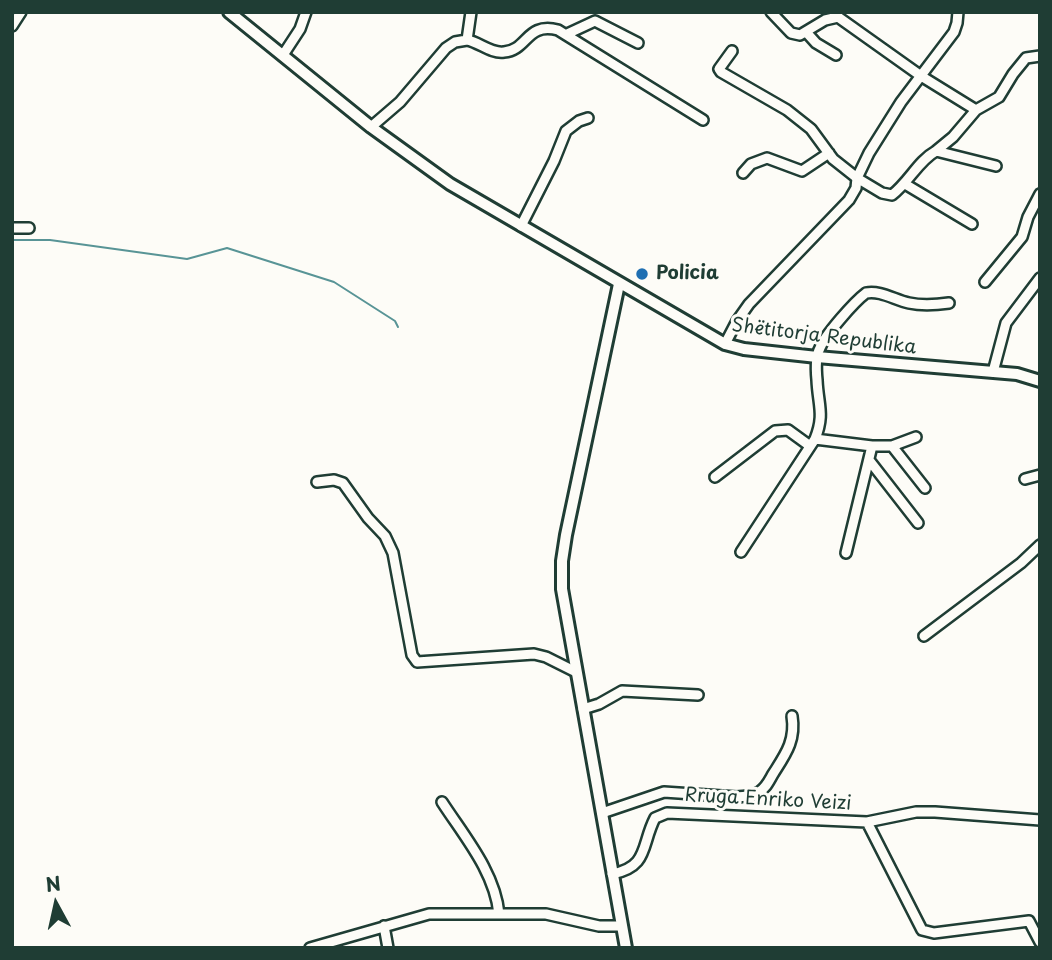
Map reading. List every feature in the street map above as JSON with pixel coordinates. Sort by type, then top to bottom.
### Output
[{"type":"main road","name":"Shëtitorja Republika","points":[[229,12],[371,127],[450,184],[725,344],[744,349],[993,372],[1035,379]]},
{"type":"main road","points":[[619,284],[562,561],[562,589],[626,948]]},
{"type":"main road","points":[[1035,379],[1040,367]]},
{"type":"street","points":[[12,26],[21,12]]},
{"type":"street","points":[[283,55],[300,29],[306,12]]},
{"type":"street","points":[[467,40],[471,12]]},
{"type":"street","points":[[771,12],[791,33],[800,35],[825,20],[843,16],[921,76],[976,110]]},
{"type":"street","points":[[725,344],[749,304],[849,200],[869,153],[901,102],[954,32],[958,12]]},
{"type":"street","points":[[567,34],[595,21],[638,43]]},
{"type":"street","points":[[371,127],[400,102],[450,44],[467,40],[493,51],[505,52],[517,47],[529,34],[542,28],[567,34],[703,120]]},
{"type":"street","points":[[807,33],[816,43],[836,55]]},
{"type":"street","points":[[732,51],[719,69],[720,72],[787,110],[811,129],[838,164],[888,195],[892,195],[905,184],[924,160],[953,137],[976,110],[999,97],[1026,58],[1036,56]]},
{"type":"street","points":[[522,226],[566,131],[588,118]]},
{"type":"street","points":[[936,151],[996,166]]},
{"type":"street","points":[[743,173],[751,164],[767,158],[802,171],[829,153]]},
{"type":"street","points":[[905,184],[972,224]]},
{"type":"street","points":[[985,282],[1021,237],[1040,194]]},
{"type":"street","points":[[12,228],[29,228]]},
{"type":"street","points":[[993,372],[1006,323],[1040,278]]},
{"type":"street","points":[[741,552],[813,442],[821,424],[817,357],[824,341],[866,293],[875,292],[927,306],[949,303]]},
{"type":"street","points":[[716,477],[775,431],[788,430],[813,442],[872,446],[892,446],[916,437]]},
{"type":"street","points":[[846,553],[872,446]]},
{"type":"street","points":[[892,446],[925,488]]},
{"type":"street","points":[[869,460],[918,523]]},
{"type":"street","points":[[1025,479],[1040,475]]},
{"type":"street","points":[[317,482],[334,480],[343,483],[389,543],[411,655],[417,663],[534,654],[576,672]]},
{"type":"street","points":[[924,636],[1021,563],[1040,545]]},
{"type":"street","points":[[583,709],[599,704],[622,691],[698,695]]},
{"type":"street","points":[[602,813],[664,792],[737,796],[758,793],[766,786],[789,751],[793,735],[792,716]]},
{"type":"street","points":[[442,802],[491,880],[498,900],[499,914]]},
{"type":"street","name":"Rruga Enriko Veizi","points":[[612,874],[629,870],[636,865],[642,856],[655,818],[667,813],[867,822],[904,814],[935,812],[1040,820]]},
{"type":"street","points":[[867,822],[922,930],[934,933],[1029,921],[1040,943]]},
{"type":"street","points":[[310,948],[429,914],[546,914],[598,926],[621,926]]},
{"type":"street","points":[[384,926],[388,948]]},
{"type":"waterway","points":[[12,240],[50,240],[187,259],[227,248],[334,282],[395,321],[398,327]]},
{"type":"place","name":"Policia","points":[[642,274]]}]
